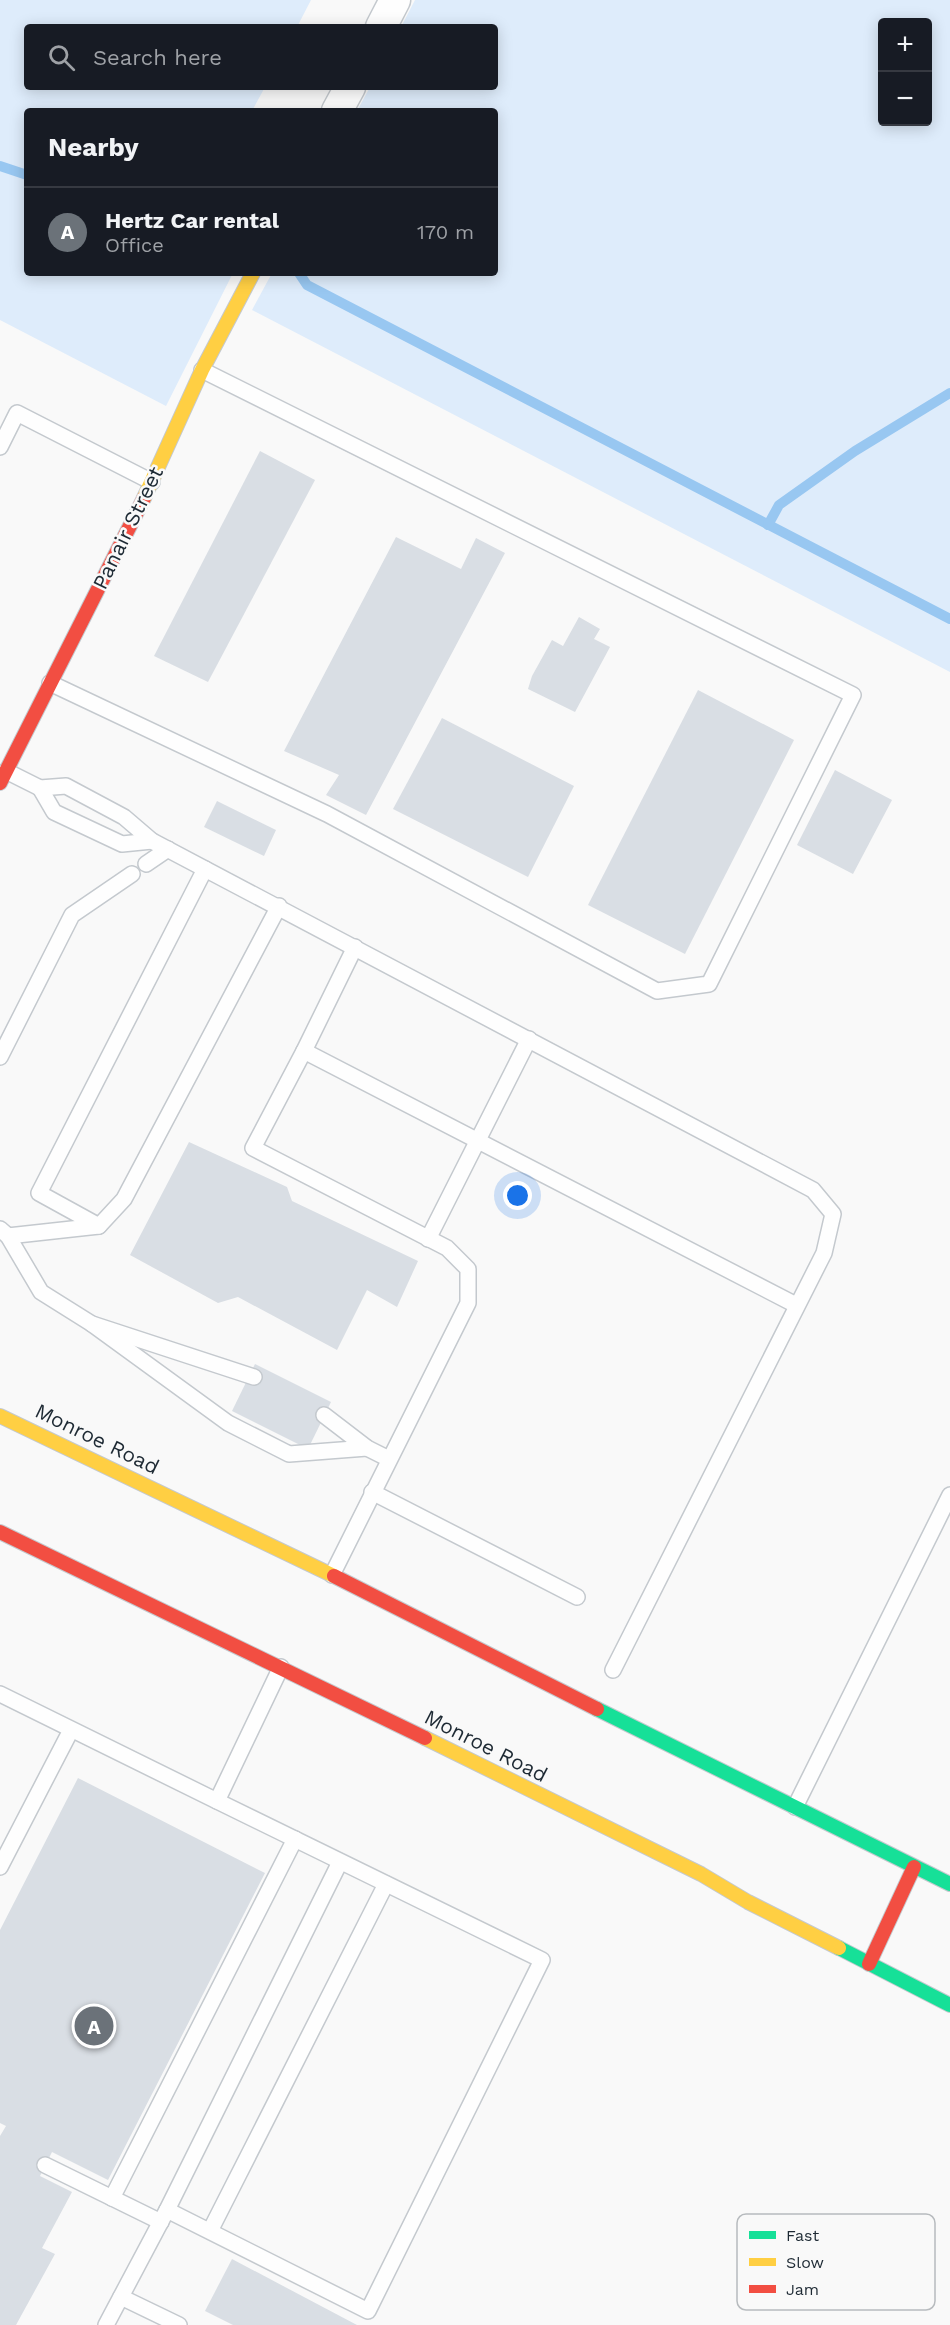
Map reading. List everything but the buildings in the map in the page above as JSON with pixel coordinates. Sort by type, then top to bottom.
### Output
[{"type":"main road","name":"Panair Street","points":[[3,777],[152,482],[202,370],[251,276]]},
{"type":"main road","name":"Monroe Road","points":[[0,1416],[332,1575],[950,1884]]},
{"type":"main road","name":"Monroe Road","points":[[0,1532],[281,1667],[701,1874],[748,1902],[950,2005]]},
{"type":"main road","points":[[869,1964],[914,1867]]},
{"type":"street","points":[[383,24],[395,0]]},
{"type":"street","points":[[339,108],[348,90]]},
{"type":"lane","points":[[50,683],[327,814],[657,991],[709,984],[853,695],[202,370]]},
{"type":"lane","points":[[0,447],[17,413],[152,482]]},
{"type":"lane","points":[[3,777],[40,788],[66,786],[124,817],[152,841],[279,906],[813,1190],[833,1214],[824,1252],[614,1670]]},
{"type":"lane","points":[[40,788],[54,812],[93,831],[122,844],[152,841]]},
{"type":"lane","points":[[146,864],[168,849]]},
{"type":"lane","points":[[99,1226],[39,1193],[206,869]]},
{"type":"lane","points":[[0,1057],[72,915],[132,874]]},
{"type":"lane","points":[[279,906],[124,1199],[99,1226],[4,1232],[41,1292],[92,1324],[228,1423],[289,1454],[367,1448]]},
{"type":"lane","points":[[332,1575],[468,1304],[468,1269],[447,1248],[253,1149],[355,947]]},
{"type":"lane","points":[[428,1239],[529,1039]]},
{"type":"lane","points":[[304,1050],[796,1305]]},
{"type":"lane","points":[[92,1324],[254,1377]]},
{"type":"lane","points":[[324,1414],[367,1448],[389,1459]]},
{"type":"lane","points":[[372,1492],[577,1597]]},
{"type":"lane","points":[[795,1807],[950,1495]]},
{"type":"lane","points":[[217,1801],[281,1667]]},
{"type":"lane","points":[[1,1697],[542,1960],[368,2311],[210,2231],[112,2198],[45,2165]]},
{"type":"lane","points":[[0,1867],[71,1730]]},
{"type":"lane","points":[[112,2198],[295,1839]]},
{"type":"lane","points":[[106,2325],[164,2216],[340,1862]]},
{"type":"lane","points":[[210,2231],[386,1884]]},
{"type":"lane","points":[[120,2297],[179,2325]]},
{"type":"shaded area","points":[[0,0],[311,0],[299,24],[24,24],[24,90],[263,90],[254,108],[24,108],[24,276],[231,276],[166,406],[0,320]]},
{"type":"shaded area","points":[[415,0],[950,0],[950,672],[252,310],[270,276],[498,276],[498,108],[359,108],[368,90],[498,90],[498,24],[403,24]]},
{"type":"waterway","points":[[0,166],[24,174]]},
{"type":"waterway","points":[[301,276],[307,285],[950,619]]},
{"type":"waterway","points":[[768,525],[779,505],[855,451],[950,393]]},
{"type":"traffic: fast","points":[[597,1709],[950,1884]]},
{"type":"traffic: fast","points":[[839,1948],[950,2005]]},
{"type":"traffic: slow","points":[[144,498],[202,370],[251,276]]},
{"type":"traffic: slow","points":[[0,1416],[334,1576]]},
{"type":"traffic: slow","points":[[425,1738],[701,1874],[748,1902],[839,1948]]},
{"type":"traffic: jam","points":[[0,783],[144,498]]},
{"type":"traffic: jam","points":[[0,1532],[425,1738]]},
{"type":"traffic: jam","points":[[334,1576],[597,1709]]},
{"type":"traffic: jam","points":[[869,1964],[914,1867]]},
{"type":"place","name":"Hertz Car rental","points":[[94,2026]]}]
